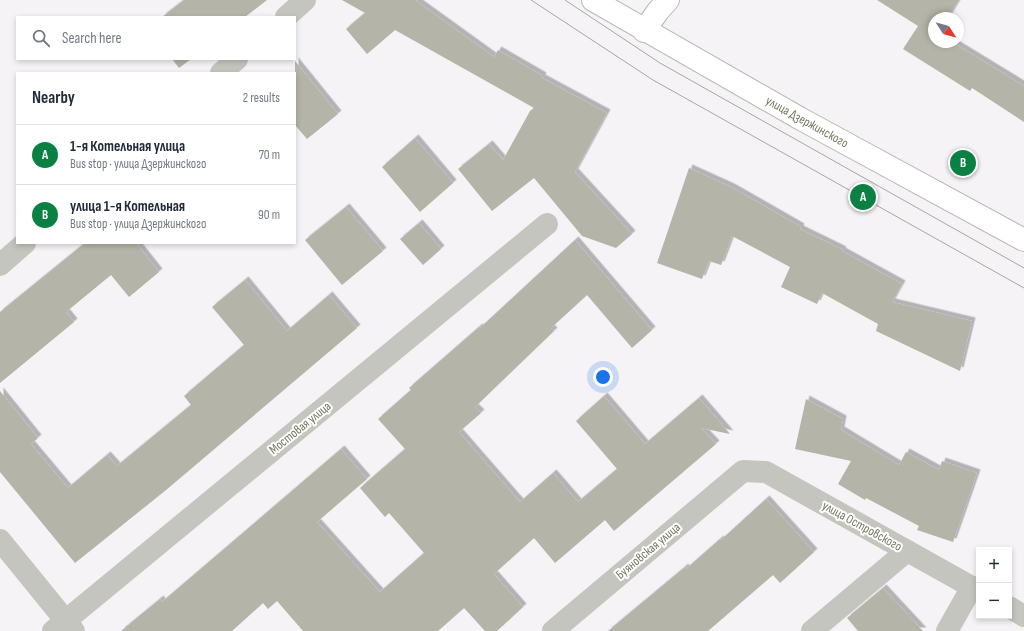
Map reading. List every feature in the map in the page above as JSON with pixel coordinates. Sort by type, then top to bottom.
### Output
[{"type":"main road","name":"улица Дзержинского","points":[[592,0],[644,31],[1024,240]]},
{"type":"main road","points":[[644,31],[658,10],[668,0]]},
{"type":"street","points":[[287,16],[305,0]]},
{"type":"street","points":[[222,72],[236,60]]},
{"type":"street","name":"Мостовая улица","points":[[64,627],[547,224]]},
{"type":"street","points":[[0,265],[24,244]]},
{"type":"street","name":"улица Островского","points":[[742,471],[766,472],[976,589]]},
{"type":"street","name":"Буяновская улица","points":[[553,631],[742,471]]},
{"type":"street","points":[[0,540],[64,627]]},
{"type":"street","points":[[812,631],[907,551]]},
{"type":"street","points":[[948,631],[976,589]]},
{"type":"street","points":[[1012,609],[1024,616]]},
{"type":"building","points":[[184,0],[267,0],[246,16],[163,16]]},
{"type":"building","points":[[342,0],[415,0],[494,57],[498,50],[543,76],[542,78],[607,113],[575,172],[632,234],[616,248],[582,236],[534,178],[492,211],[458,169],[489,144],[503,160],[530,111],[534,108],[395,30],[367,54],[346,29],[365,13]]},
{"type":"building","points":[[877,0],[959,0],[952,12],[928,12],[928,48],[962,48],[1024,86],[1024,122],[972,88],[970,91],[903,49],[918,26]]},
{"type":"building","points":[[173,60],[190,60],[179,68]]},
{"type":"building","points":[[295,61],[338,114],[307,139],[296,126]]},
{"type":"building","points":[[415,138],[453,183],[420,212],[382,167]]},
{"type":"building","points":[[689,168],[731,187],[801,227],[800,229],[843,250],[842,251],[902,284],[892,302],[972,321],[960,371],[876,331],[878,324],[822,293],[817,304],[781,287],[790,267],[732,236],[721,265],[709,261],[702,279],[657,263]]},
{"type":"building","points":[[346,207],[383,251],[342,285],[305,240]]},
{"type":"building","points":[[419,223],[441,249],[423,265],[400,239]]},
{"type":"building","points":[[575,240],[652,330],[632,348],[587,295],[551,328],[554,331],[475,407],[481,413],[459,432],[520,502],[553,473],[578,502],[617,469],[576,421],[604,396],[645,444],[699,398],[730,434],[701,428],[716,444],[614,531],[605,520],[555,563],[534,538],[494,574],[523,607],[497,631],[485,631],[464,608],[438,631],[303,631],[277,601],[268,609],[263,603],[232,631],[121,631],[160,599],[162,602],[341,449],[367,479],[317,522],[380,592],[424,553],[389,513],[385,517],[360,488],[405,449],[378,419],[411,390],[409,388],[479,327],[480,328]]},
{"type":"building","points":[[84,244],[137,244],[159,272],[129,297],[111,275],[66,312],[74,322],[0,383],[0,312]]},
{"type":"building","points":[[245,280],[287,331],[329,295],[357,328],[166,490],[75,563],[0,472],[0,391],[38,438],[31,444],[68,488],[107,455],[117,466],[191,405],[184,396],[244,345],[212,307]]},
{"type":"building","points":[[806,399],[843,419],[841,430],[899,465],[906,452],[939,470],[942,461],[977,473],[953,542],[917,530],[919,526],[866,498],[865,500],[838,484],[851,461],[795,449]]},
{"type":"building","points":[[766,499],[814,552],[780,583],[773,575],[708,631],[608,631],[685,567],[686,569],[720,539],[721,540]]},
{"type":"building","points":[[883,588],[923,631],[858,631],[847,618]]},
{"type":"tram line","points":[[531,0],[653,80],[1024,288]]},
{"type":"tram line","points":[[565,0],[660,63],[1024,268]]},
{"type":"place","name":"улица 1-я Котельная","points":[[963,163]]},
{"type":"place","name":"1-я Котельная улица","points":[[863,197]]}]
